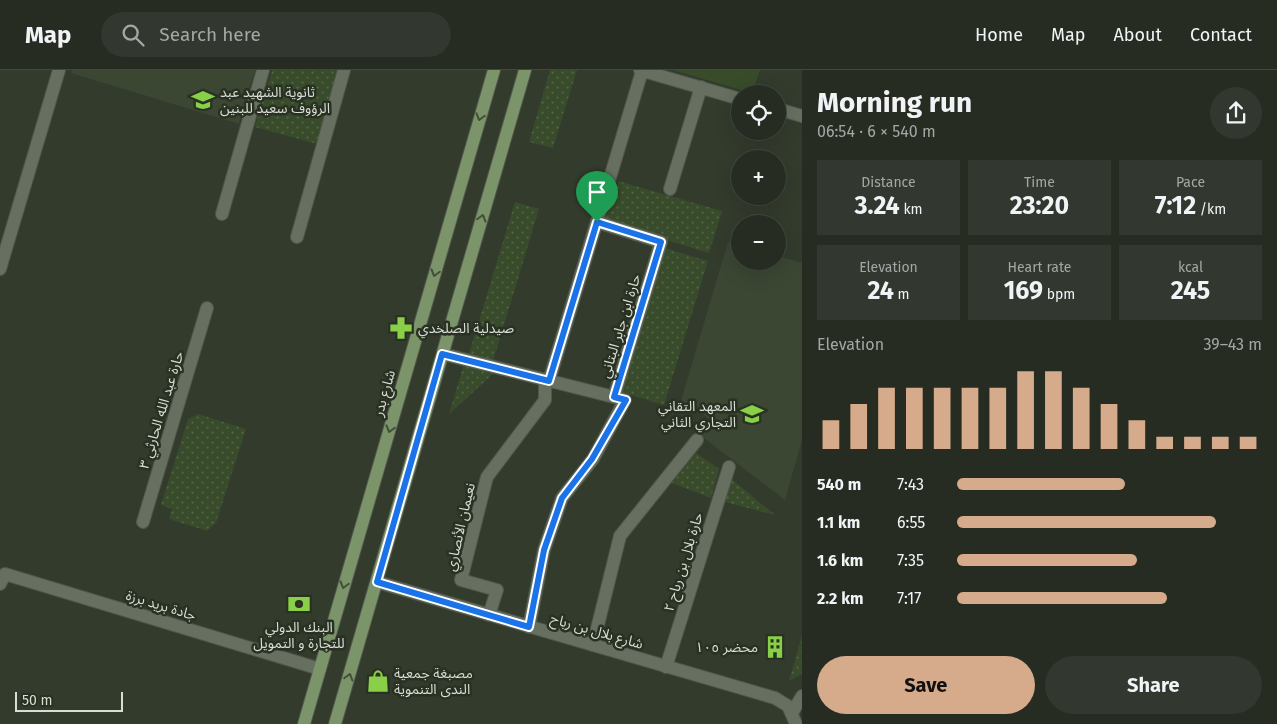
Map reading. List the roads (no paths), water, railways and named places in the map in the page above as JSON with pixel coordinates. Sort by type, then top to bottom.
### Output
[{"type":"main road","name":"شارع بدر","points":[[304,724],[494,70]]},
{"type":"main road","points":[[335,724],[524,70]]},
{"type":"street","points":[[0,269],[59,70]]},
{"type":"street","points":[[222,214],[263,70]]},
{"type":"street","points":[[297,237],[344,70]]},
{"type":"street","points":[[547,380],[597,222],[641,70],[731,96]]},
{"type":"street","points":[[670,189],[701,87]]},
{"type":"street","points":[[786,111],[802,116]]},
{"type":"street","name":"حارة ابن جابر البتاني","points":[[529,627],[544,550],[562,498],[592,459],[626,400],[614,397],[661,242],[597,222]]},
{"type":"street","name":"حارة عبد الله الحارثي ٣","points":[[143,522],[207,308]]},
{"type":"street","points":[[442,354],[614,397]]},
{"type":"street","name":"نعيمان الأنصاري","points":[[489,615],[497,590],[461,580],[469,540],[487,477],[545,400],[547,380]]},
{"type":"street","points":[[593,646],[620,536],[697,440]]},
{"type":"street","name":"حارة بلال بن رباح ٢","points":[[666,667],[729,467]]},
{"type":"street","name":"جادة بريد برزة","points":[[0,584],[5,574],[320,669]]},
{"type":"street","name":"شارع بلال بن رباح","points":[[377,582],[775,698],[788,706],[794,718]]},
{"type":"street","points":[[794,718],[802,696]]},
{"type":"place","name":"ثانوية الشهيد عبد الرؤوف سعيد للبنين","points":[[203,100]]},
{"type":"place","name":"صيدلية الصلخدي","points":[[401,328]]},
{"type":"place","name":"المعهد التقاني التجاري الثاني","points":[[752,414]]},
{"type":"place","name":"البنك الدولي للتجارة و التمويل","points":[[299,604]]},
{"type":"place","name":"محضر ١٠٥","points":[[775,647]]},
{"type":"place","name":"مصبغة جمعية الندى التنموية","points":[[378,681]]}]
